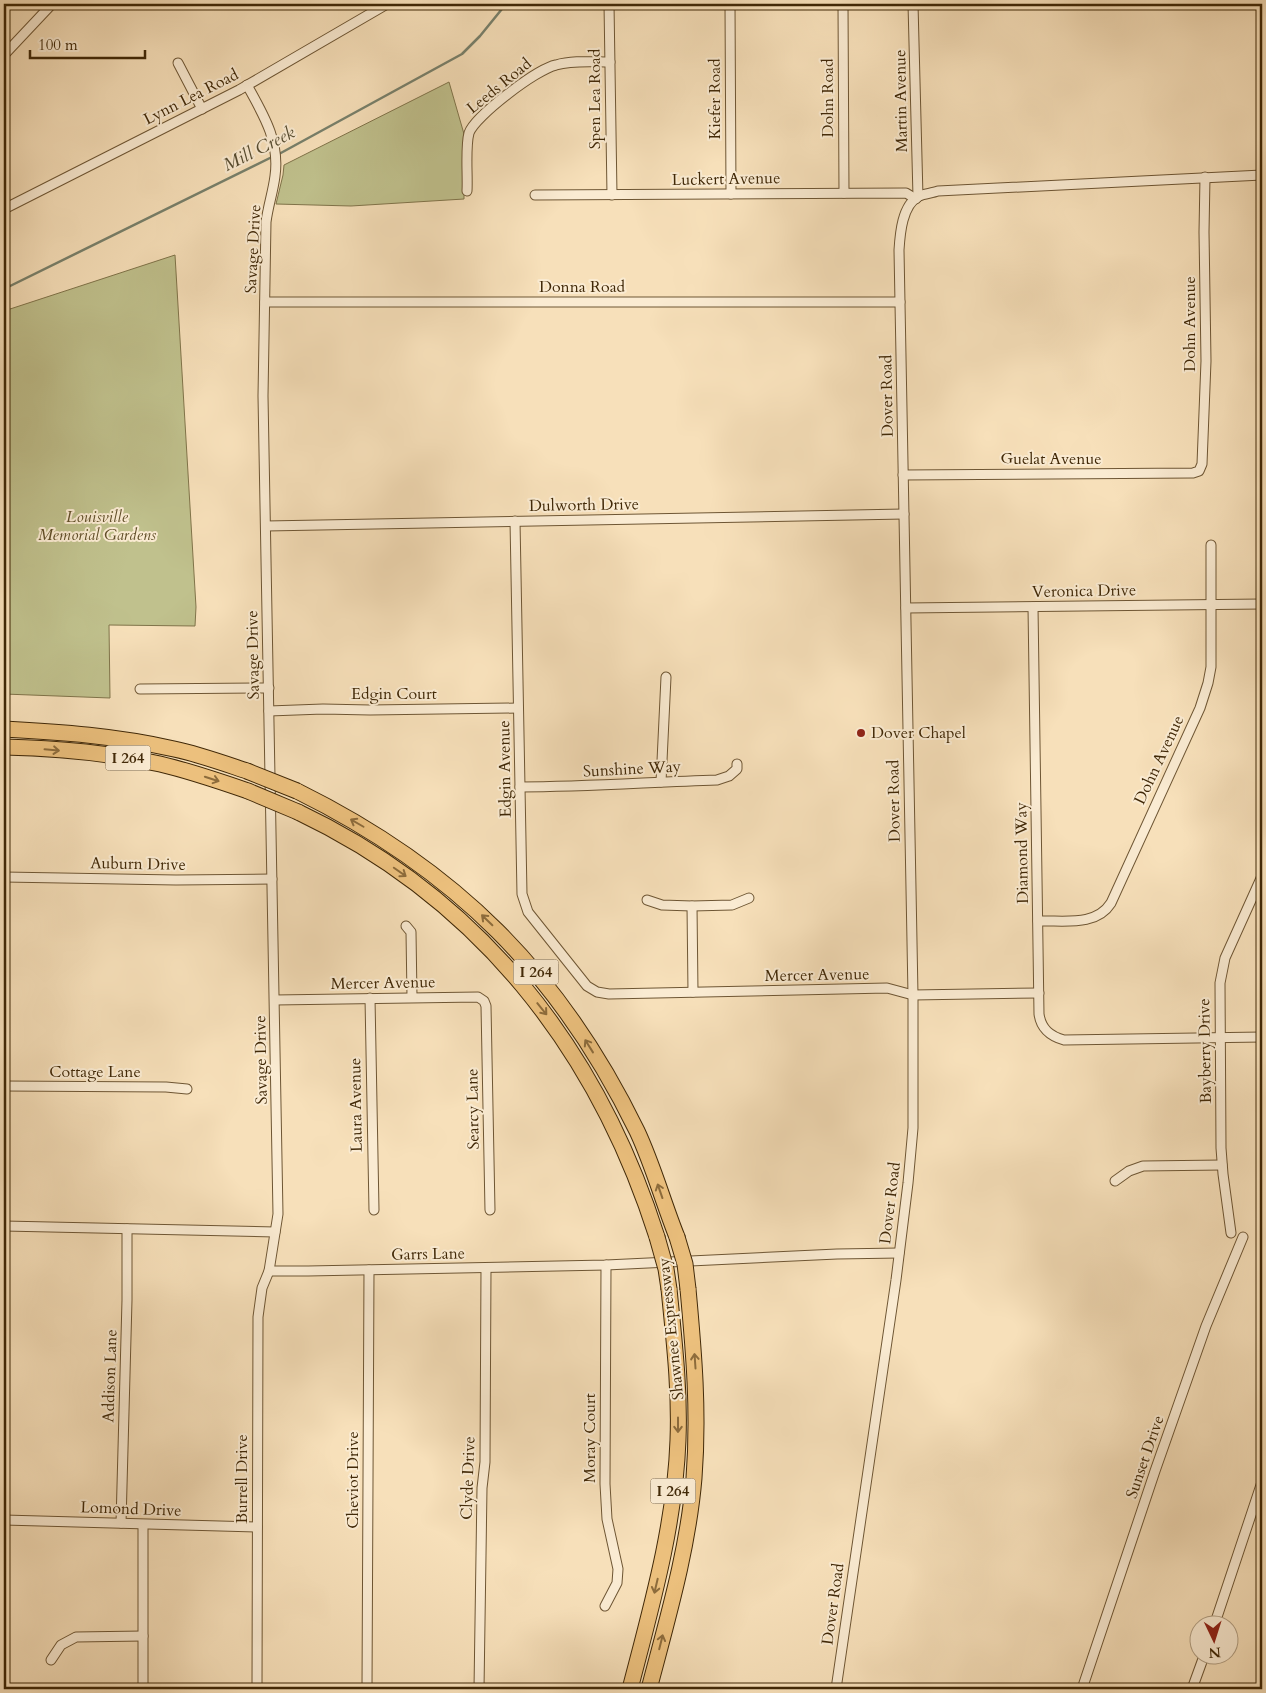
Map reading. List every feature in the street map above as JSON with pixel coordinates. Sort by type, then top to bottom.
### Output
[{"type":"highway","name":"Shawnee Expressway","points":[[4,729],[65,732],[140,742],[185,752],[247,771],[298,791],[354,820],[426,868],[470,905],[528,963],[557,998],[580,1031],[610,1080],[656,1177],[685,1264],[688,1289],[696,1380],[697,1430],[694,1480],[681,1560],[649,1689]]},
{"type":"highway","name":"Shawnee Expressway","points":[[4,747],[55,750],[127,758],[160,764],[195,773],[248,791],[322,824],[372,852],[419,885],[463,922],[494,952],[520,982],[549,1018],[575,1056],[599,1097],[624,1149],[657,1237],[666,1268],[677,1361],[679,1390],[677,1465],[666,1543],[630,1689]]},
{"type":"street","points":[[4,55],[52,4]]},
{"type":"street","name":"Lynn Lea Road","points":[[4,209],[247,85],[386,4]]},
{"type":"street","name":"Spen Lea Road","points":[[609,4],[612,195]]},
{"type":"street","name":"Kiefer Road","points":[[730,4],[731,194]]},
{"type":"street","name":"Dohn Road","points":[[842,4],[844,193]]},
{"type":"street","name":"Martin Avenue","points":[[913,4],[917,198]]},
{"type":"street","name":"Leeds Road","points":[[468,191],[468,140],[472,128],[479,118],[543,69],[564,63],[610,62]]},
{"type":"street","points":[[178,63],[202,109]]},
{"type":"street","name":"Savage Drive","points":[[247,85],[266,119],[275,147],[275,175],[266,222],[263,396],[278,1205],[275,1232]]},
{"type":"street","points":[[917,198],[938,191],[951,190],[1262,175]]},
{"type":"street","name":"Dohn Avenue","points":[[1199,470],[1202,464],[1206,361],[1205,177]]},
{"type":"street","name":"Luckert Avenue","points":[[535,195],[906,193],[917,198]]},
{"type":"street","name":"Dover Road","points":[[836,1689],[899,1253],[913,1128],[913,995],[900,236],[903,217],[917,198]]},
{"type":"street","name":"Donna Road","points":[[265,302],[900,302]]},
{"type":"street","name":"Guelat Avenue","points":[[903,475],[1193,473],[1199,470]]},
{"type":"street","name":"Dulworth Drive","points":[[266,526],[904,514]]},
{"type":"street","name":"Edgin Avenue","points":[[515,521],[522,894],[524,904],[533,919],[579,977],[587,986],[595,991]]},
{"type":"street","name":"Dohn Avenue","points":[[1038,921],[1089,920],[1101,914],[1111,903],[1204,697],[1211,667],[1210,546]]},
{"type":"street","name":"Veronica Drive","points":[[906,608],[1262,604]]},
{"type":"street","name":"Diamond Way","points":[[1033,607],[1039,993],[1040,1021],[1042,1026],[1051,1035],[1064,1040],[1262,1037]]},
{"type":"street","points":[[661,782],[666,676]]},
{"type":"street","points":[[140,689],[269,688]]},
{"type":"street","name":"Edgin Court","points":[[269,712],[323,709],[518,708]]},
{"type":"street","name":"Sunshine Way","points":[[520,787],[596,787],[632,783],[717,780],[725,778],[737,769],[738,764]]},
{"type":"street","name":"Bayberry Drive","points":[[1231,1233],[1222,1165],[1220,982],[1223,965],[1262,876]]},
{"type":"street","name":"Auburn Drive","points":[[4,877],[176,880],[272,879]]},
{"type":"street","points":[[647,900],[662,905],[692,906],[732,905],[749,898]]},
{"type":"street","points":[[692,906],[693,992]]},
{"type":"street","points":[[406,926],[411,932],[412,998]]},
{"type":"street","name":"Mercer Avenue","points":[[595,991],[609,994],[888,988],[913,995],[1039,993]]},
{"type":"street","name":"Mercer Avenue","points":[[275,1000],[478,997],[484,1001],[486,1006]]},
{"type":"street","name":"Laura Avenue","points":[[370,998],[374,1210]]},
{"type":"street","name":"Searcy Lane","points":[[486,1006],[490,1210]]},
{"type":"street","name":"Cottage Lane","points":[[4,1086],[166,1087],[187,1089]]},
{"type":"street","points":[[1115,1181],[1128,1171],[1143,1166],[1222,1165]]},
{"type":"street","points":[[4,1226],[275,1232],[269,1271]]},
{"type":"street","name":"Addison Lane","points":[[121,1523],[127,1229]]},
{"type":"street","name":"Sunset Drive","points":[[1082,1689],[1206,1326],[1243,1238]]},
{"type":"street","name":"Garrs Lane","points":[[269,1271],[606,1265],[837,1254],[899,1253]]},
{"type":"street","name":"Moray Court","points":[[605,1606],[614,1591],[618,1575],[617,1558],[607,1519],[605,1484],[606,1265]]},
{"type":"street","name":"Clyde Drive","points":[[479,1689],[482,1488],[485,1462],[486,1268]]},
{"type":"street","name":"Cheviot Drive","points":[[367,1689],[369,1270]]},
{"type":"street","name":"Burrell Drive","points":[[257,1689],[258,1317],[262,1288],[269,1271]]},
{"type":"street","points":[[1217,1616],[1262,1482]]},
{"type":"street","name":"Lomond Drive","points":[[4,1520],[257,1527]]},
{"type":"street","points":[[142,1689],[143,1525]]},
{"type":"street","points":[[51,1660],[61,1645],[76,1638],[143,1636]]},
{"type":"street","points":[[1192,1689],[1200,1666]]},
{"type":"green space","points":[[449,82],[464,134],[464,199],[351,206],[276,204],[284,165]]},
{"type":"green space","name":"Louisville Memorial Gardens","points":[[175,255],[196,607],[195,626],[109,625],[110,698],[4,694],[4,311]]},
{"type":"waterway","name":"Mill Creek","points":[[279,154],[462,54],[480,36],[506,4]]},
{"type":"waterway","name":"Mill Creek","points":[[4,289],[274,156]]},
{"type":"place","name":"Dover Chapel","points":[[861,733]]}]
